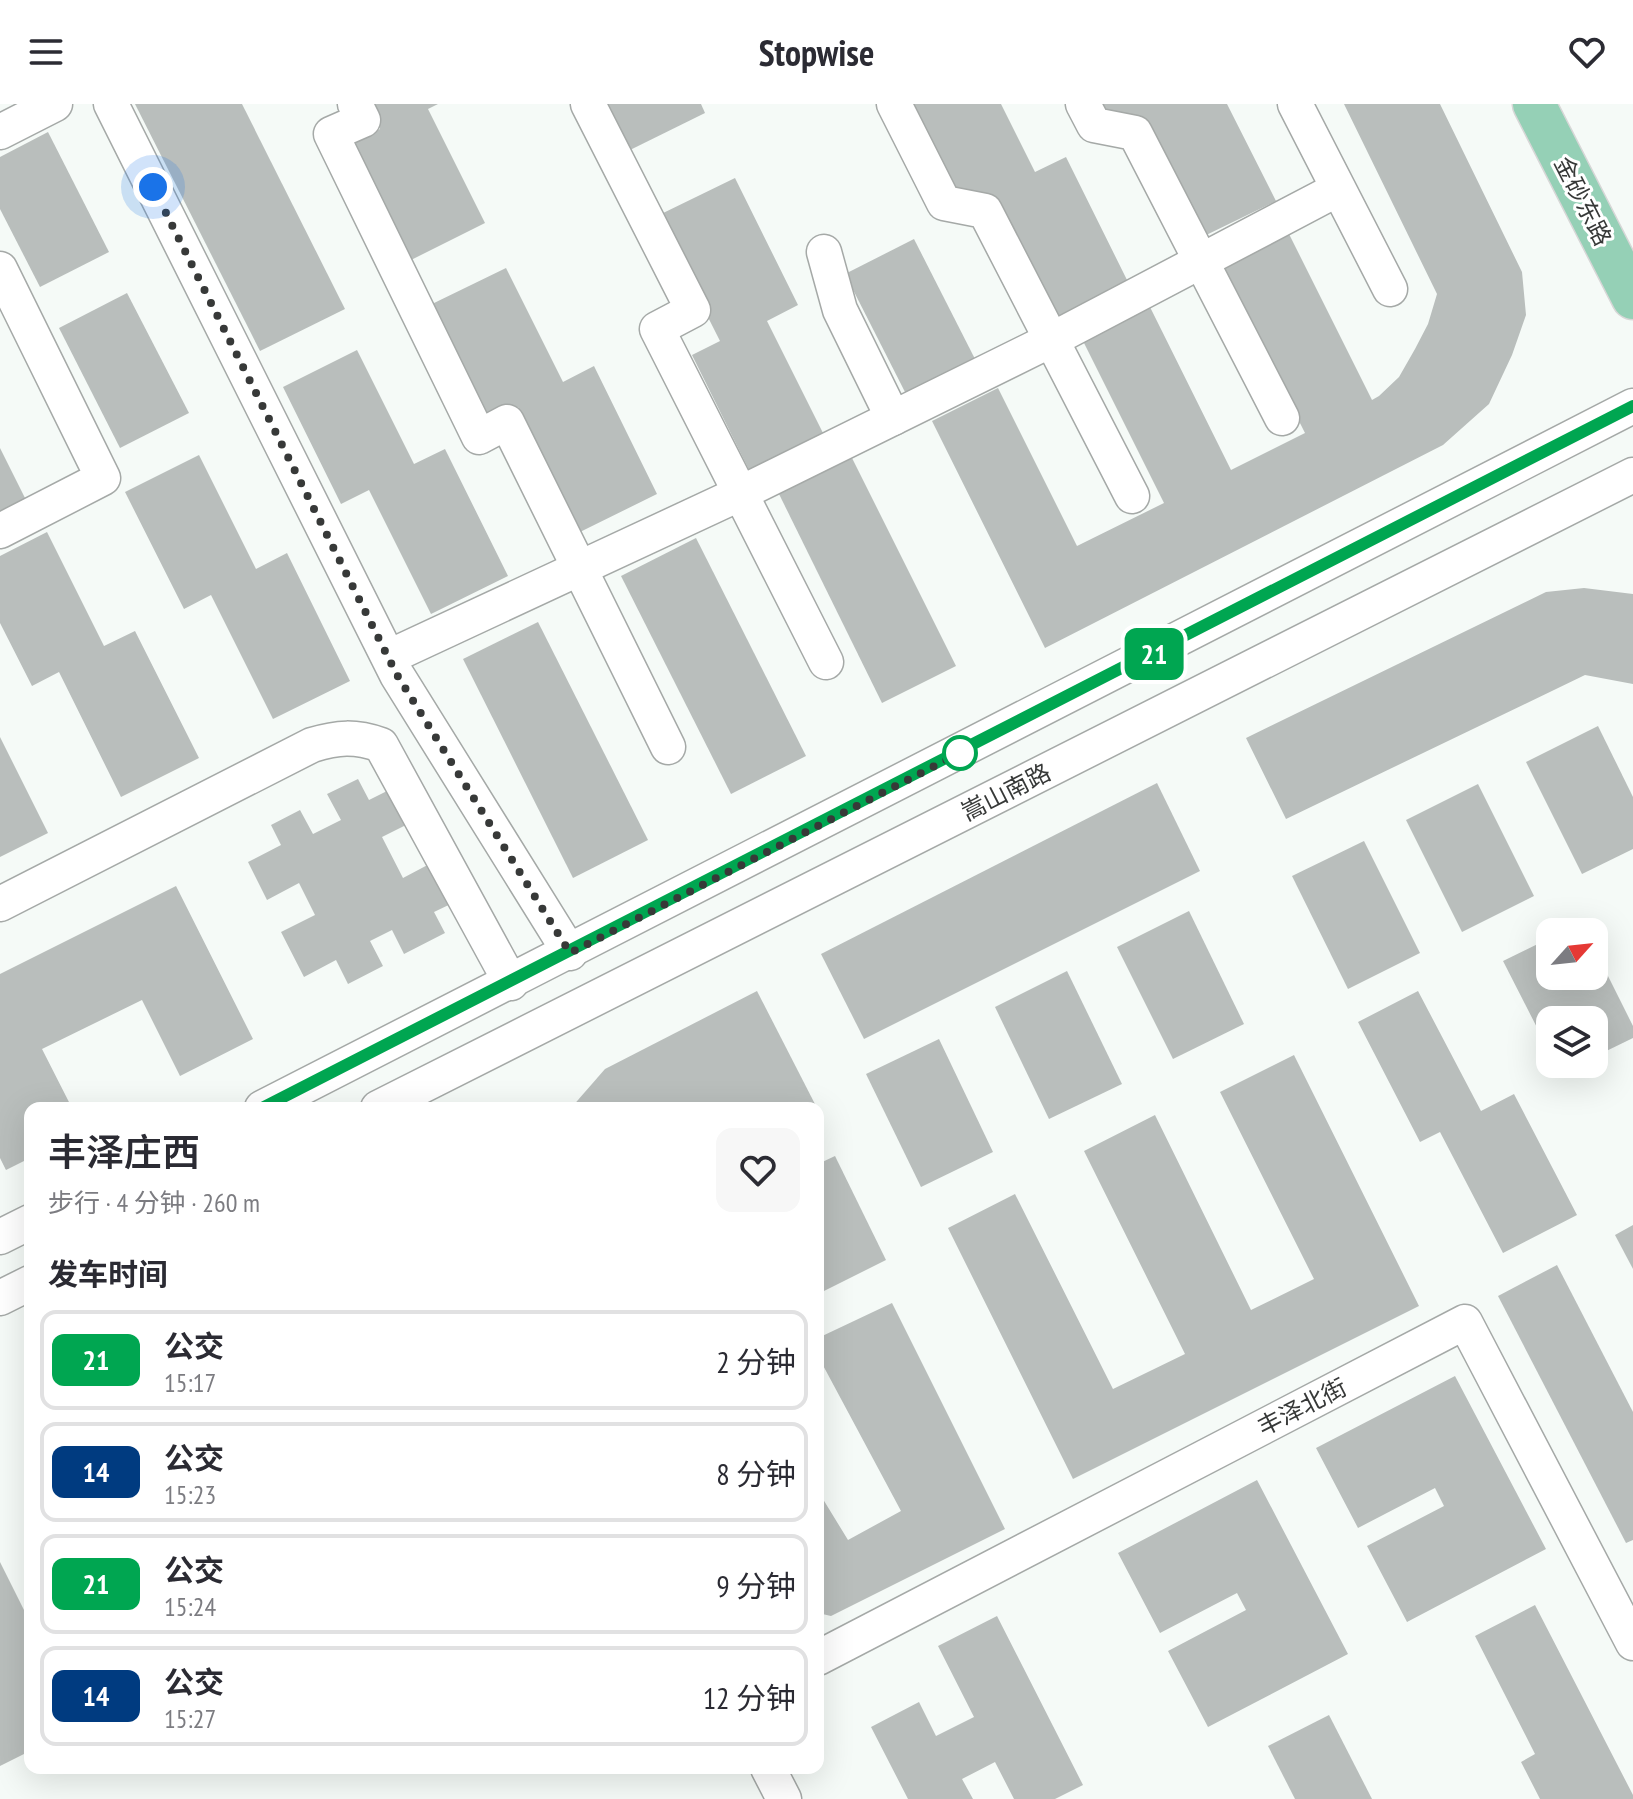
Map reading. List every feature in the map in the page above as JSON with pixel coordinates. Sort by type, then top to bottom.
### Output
[{"type":"main road","name":"金砂东路","points":[[1534,104],[1633,298]]},
{"type":"street","points":[[0,132],[55,104]]},
{"type":"street","points":[[111,104],[425,725],[570,953]]},
{"type":"street","points":[[355,104],[363,120],[331,134],[479,437],[507,422],[668,747]]},
{"type":"street","points":[[588,104],[693,310],[657,329],[826,662]]},
{"type":"street","points":[[894,104],[944,203],[985,211],[1132,496]]},
{"type":"street","points":[[1083,104],[1094,125],[1135,133],[1282,418]]},
{"type":"street","points":[[1295,104],[1390,289]]},
{"type":"street","points":[[389,657],[739,494],[1051,340],[1338,189]]},
{"type":"street","points":[[824,252],[840,310],[893,418]]},
{"type":"street","points":[[0,269],[103,478],[0,531]]},
{"type":"street","points":[[274,1102],[1633,406]]},
{"type":"street","name":"嵩山南路","points":[[418,1099],[1633,475]]},
{"type":"street","points":[[0,904],[312,745],[337,737],[361,738],[381,745],[511,983]]},
{"type":"street","points":[[0,1237],[24,1225]]},
{"type":"street","points":[[0,1298],[24,1286]]},
{"type":"street","name":"丰泽北街","points":[[824,1655],[1465,1322],[1633,1643]]},
{"type":"street","points":[[771,1774],[784,1799]]},
{"type":"building","points":[[135,104],[242,104],[345,309],[260,351]]},
{"type":"building","points":[[368,104],[438,104],[428,109],[485,223],[411,260],[353,143],[380,129]]},
{"type":"building","points":[[604,104],[701,104],[705,113],[628,151]]},
{"type":"building","points":[[908,104],[1001,104],[1035,172],[1066,157],[1129,284],[1052,322],[950,189]]},
{"type":"building","points":[[1100,104],[1227,104],[1276,201],[1198,239],[1136,115],[1103,109]]},
{"type":"building","points":[[1344,104],[1440,104],[1522,272],[1526,315],[1512,355],[1489,404],[1443,445],[1045,648],[932,421],[998,388],[1077,546],[1164,503],[1082,339],[1149,305],[1231,470],[1305,433],[1222,268],[1289,234],[1372,400],[1379,396],[1399,377],[1415,349],[1428,324],[1437,294]]},
{"type":"building","points":[[48,132],[109,252],[40,287],[0,209],[0,157]]},
{"type":"building","points":[[735,178],[798,305],[767,321],[824,435],[750,472],[692,355],[720,341],[657,216]]},
{"type":"building","points":[[914,239],[975,359],[906,394],[845,274]]},
{"type":"building","points":[[506,268],[563,382],[594,366],[657,494],[580,532],[518,407],[490,421],[432,304]]},
{"type":"building","points":[[127,293],[189,413],[120,448],[59,328]]},
{"type":"building","points":[[357,350],[414,464],[445,449],[508,576],[431,614],[369,490],[341,504],[283,387]]},
{"type":"building","points":[[0,448],[26,500],[0,513]]},
{"type":"building","points":[[199,455],[256,569],[287,553],[350,681],[273,719],[211,595],[184,609],[125,492]]},
{"type":"building","points":[[852,458],[956,666],[882,703],[779,494]]},
{"type":"building","points":[[47,532],[104,646],[135,631],[199,758],[121,797],[59,672],[32,686],[0,623],[0,556]]},
{"type":"building","points":[[696,538],[806,756],[731,794],[621,576]]},
{"type":"building","points":[[1584,588],[1633,594],[1633,684],[1585,675],[1286,819],[1246,738],[1546,592]]},
{"type":"building","points":[[538,622],[648,840],[573,878],[463,659]]},
{"type":"building","points":[[1598,726],[1633,797],[1633,849],[1582,874],[1526,762]]},
{"type":"building","points":[[0,737],[48,833],[0,857]]},
{"type":"building","points":[[358,779],[369,800],[395,787],[412,822],[382,837],[403,878],[437,860],[457,901],[434,912],[445,933],[404,954],[392,930],[370,941],[383,966],[348,984],[336,960],[304,977],[281,932],[315,915],[299,883],[267,900],[248,862],[281,845],[271,825],[300,810],[313,834],[341,820],[327,794]]},
{"type":"building","points":[[1157,783],[1200,871],[864,1039],[821,954]]},
{"type":"building","points":[[1478,784],[1534,896],[1462,932],[1406,820]]},
{"type":"building","points":[[1364,841],[1420,953],[1348,989],[1292,876]]},
{"type":"building","points":[[176,886],[253,1039],[180,1076],[142,1000],[42,1049],[69,1102],[24,1102],[24,1161],[6,1170],[0,1158],[0,974]]},
{"type":"building","points":[[1189,911],[1244,1024],[1173,1059],[1117,947]]},
{"type":"building","points":[[1536,945],[1536,990],[1608,990],[1608,976],[1633,1026],[1633,1038],[1608,1050],[1608,1006],[1536,1006],[1536,1026],[1503,961]]},
{"type":"building","points":[[1067,971],[1122,1084],[1049,1119],[995,1007]]},
{"type":"building","points":[[757,991],[814,1102],[576,1102],[605,1069]]},
{"type":"building","points":[[1418,991],[1481,1111],[1514,1094],[1577,1215],[1503,1253],[1440,1132],[1420,1142],[1358,1022]]},
{"type":"building","points":[[939,1039],[993,1152],[921,1187],[866,1074]]},
{"type":"building","points":[[1294,1055],[1419,1306],[1073,1479],[948,1228],[1015,1194],[1113,1389],[1185,1354],[1084,1151],[1155,1115],[1251,1310],[1314,1279],[1220,1092]]},
{"type":"building","points":[[835,1156],[886,1260],[824,1291],[824,1161]]},
{"type":"building","points":[[1633,1225],[1633,1269],[1615,1235]]},
{"type":"building","points":[[1557,1265],[1633,1412],[1633,1540],[1626,1543],[1498,1296]]},
{"type":"building","points":[[892,1303],[1005,1529],[831,1616],[824,1614],[824,1501],[848,1540],[901,1511],[824,1367],[824,1335]]},
{"type":"building","points":[[1455,1376],[1546,1549],[1407,1622],[1367,1546],[1444,1506],[1435,1488],[1358,1528],[1316,1448]]},
{"type":"building","points":[[1257,1480],[1348,1654],[1208,1727],[1168,1651],[1246,1610],[1237,1593],[1160,1633],[1118,1553]]},
{"type":"building","points":[[0,1562],[24,1610],[24,1754],[0,1766]]},
{"type":"building","points":[[1535,1605],[1633,1799],[1540,1799],[1521,1762],[1535,1754],[1475,1636]]},
{"type":"building","points":[[997,1616],[1083,1785],[1055,1799],[1014,1799],[995,1762],[962,1779],[973,1799],[908,1799],[871,1727],[919,1702],[936,1736],[974,1717],[938,1646]]},
{"type":"building","points":[[1329,1715],[1372,1799],[1295,1799],[1268,1746]]},
{"type":"bus line","name":"21","points":[[274,1102],[1081,692],[1633,406]]},
{"type":"route","points":[[153,187],[397,675],[425,725],[570,953],[960,753]]}]
